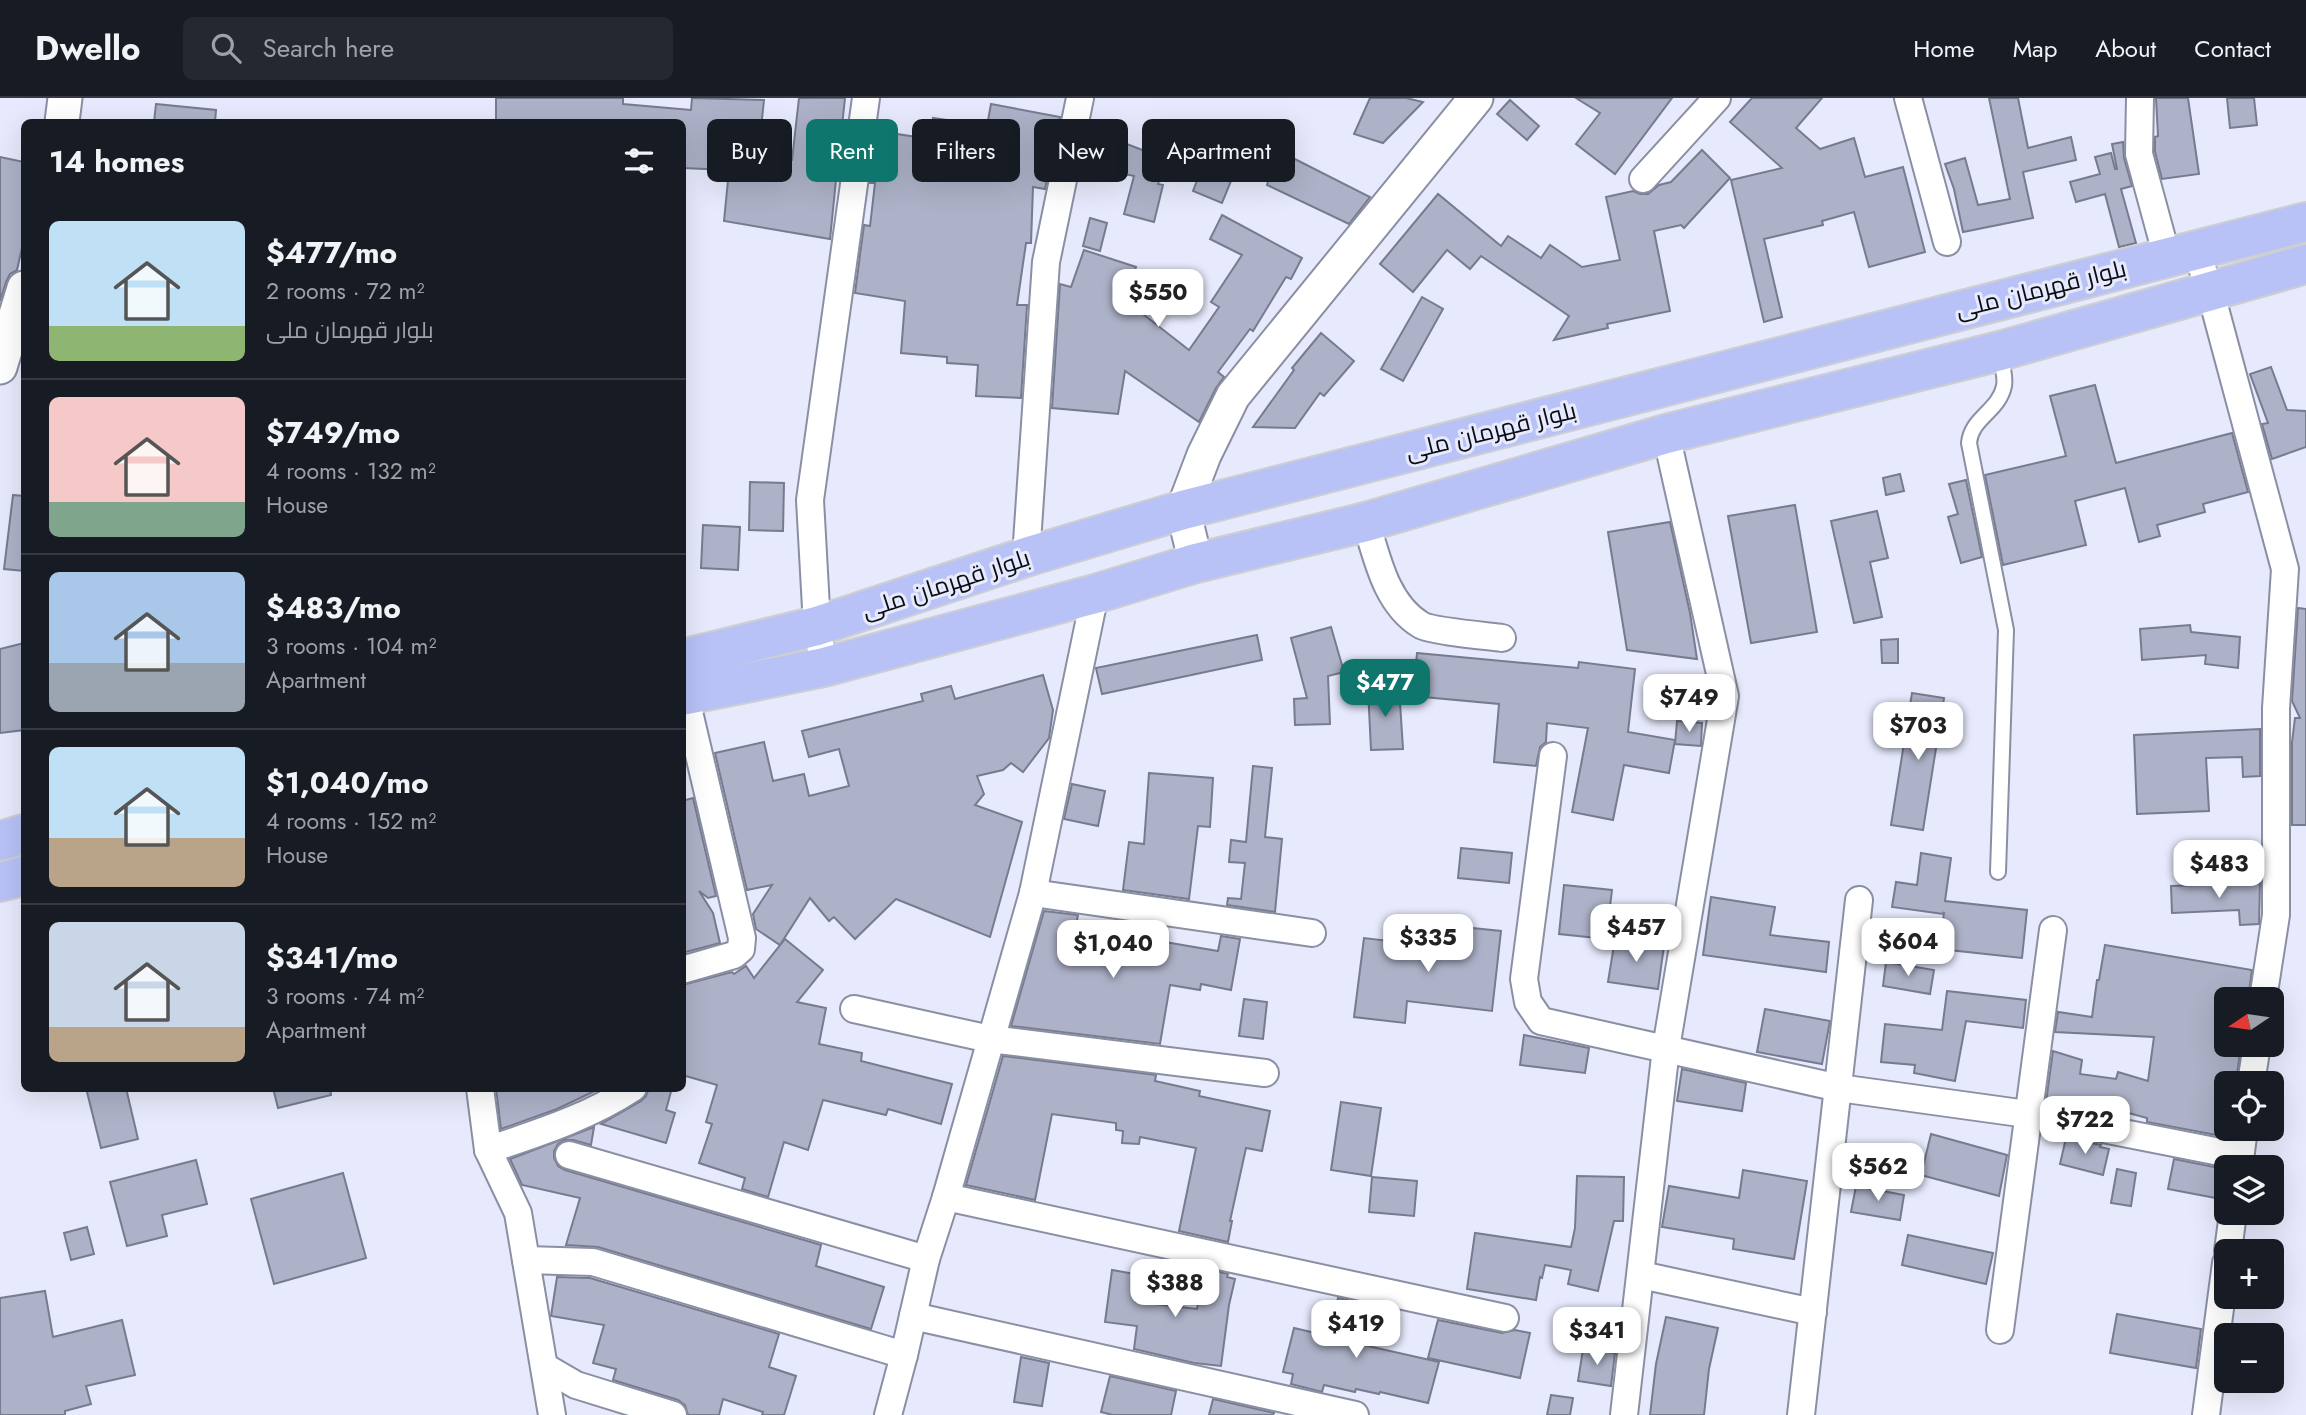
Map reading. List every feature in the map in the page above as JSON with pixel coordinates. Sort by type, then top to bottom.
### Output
[{"type":"highway","name":"بلوار قهرمان ملی","points":[[686,682],[817,626],[1026,557],[1184,510],[2306,222]]},
{"type":"highway","name":"بلوار قهرمان ملی","points":[[686,683],[824,667],[1095,594],[1196,563],[1366,522],[1666,434],[2000,351],[2306,264]]},
{"type":"highway","points":[[0,841],[21,835]]},
{"type":"highway","points":[[0,882],[21,877]]},
{"type":"street","points":[[62,119],[65,98]]},
{"type":"street","points":[[824,667],[817,626],[810,500],[866,98]]},
{"type":"street","points":[[1026,557],[1046,262],[1080,98]]},
{"type":"street","points":[[1196,563],[1184,510],[1204,455],[1233,396],[1476,98]]},
{"type":"street","points":[[1643,179],[1717,98]]},
{"type":"street","points":[[1908,98],[1947,242]]},
{"type":"street","points":[[2140,98],[2139,153],[2181,254],[2210,290],[2285,569],[2276,708],[2276,915],[2265,987]]},
{"type":"street","points":[[0,367],[21,298]]},
{"type":"street","points":[[1623,1415],[1642,1275],[1666,1048],[1725,696],[1666,434]]},
{"type":"street","points":[[1366,522],[1385,583],[1403,608],[1423,626],[1502,638]]},
{"type":"street","points":[[888,1415],[905,1355],[926,1259],[1033,892],[1095,594]]},
{"type":"street","points":[[686,696],[742,937],[741,949],[734,955],[686,969]]},
{"type":"street","points":[[1553,757],[1524,979],[1528,1002],[1541,1021],[1839,1088],[2027,1114],[2214,1155]]},
{"type":"street","points":[[1033,892],[1312,933]]},
{"type":"street","points":[[1801,1415],[1859,900]]},
{"type":"street","points":[[2000,1330],[2053,930]]},
{"type":"street","points":[[854,1009],[990,1039],[1265,1073]]},
{"type":"street","points":[[481,1092],[488,1150],[518,1213],[552,1415]]},
{"type":"street","points":[[488,1150],[555,1127],[627,1092]]},
{"type":"street","points":[[569,1155],[926,1259]]},
{"type":"street","points":[[946,1197],[1505,1318]]},
{"type":"street","points":[[526,1260],[593,1262],[905,1355]]},
{"type":"street","points":[[1642,1275],[1813,1312]]},
{"type":"street","points":[[2206,1415],[2220,1309]]},
{"type":"street","points":[[913,1315],[1355,1415]]},
{"type":"street","points":[[545,1367],[576,1385],[673,1415]]},
{"type":"lane","points":[[1998,872],[2006,630],[1969,443],[1970,433],[1977,422],[1996,404],[2004,385],[2000,351]]},
{"type":"building","points":[[496,98],[623,98],[623,104],[691,110],[692,98],[764,100],[762,119],[707,119],[707,169],[686,168],[686,119],[496,119]]},
{"type":"building","points":[[799,98],[845,98],[843,119],[806,119],[806,182],[836,182],[830,239],[724,221],[728,182],[792,182]]},
{"type":"building","points":[[1370,98],[1406,98],[1423,102],[1383,143],[1354,134]]},
{"type":"building","points":[[1576,98],[1672,98],[1615,174],[1576,144],[1600,113]]},
{"type":"building","points":[[1752,98],[1822,98],[1796,128],[1820,149],[1854,138],[1865,177],[1903,167],[1925,252],[1869,267],[1854,212],[1822,221],[1823,225],[1764,239],[1782,317],[1764,322],[1731,180],[1782,168],[1730,122]]},
{"type":"building","points":[[1989,98],[2018,98],[2028,148],[2071,137],[2076,160],[2023,172],[2033,218],[1963,232],[1954,189],[1945,164],[1965,158],[1978,205],[2010,199]]},
{"type":"building","points":[[2156,98],[2188,98],[2199,174],[2162,179],[2155,152],[2155,137],[2158,136]]},
{"type":"building","points":[[2227,98],[2254,98],[2257,125],[2230,128]]},
{"type":"building","points":[[1510,100],[1539,126],[1527,140],[1497,114]]},
{"type":"building","points":[[156,104],[216,110],[215,119],[154,119]]},
{"type":"building","points":[[991,104],[1060,117],[1034,119],[1034,182],[1046,182],[1045,189],[1033,187],[1031,243],[1026,243],[1017,305],[1027,305],[1021,398],[976,396],[978,365],[947,363],[947,357],[901,353],[905,301],[855,293],[864,225],[870,226],[875,183],[870,182],[898,182],[898,134],[912,136],[912,182],[1020,182],[1020,119],[988,119]]},
{"type":"building","points":[[2123,142],[2124,158],[2132,186],[2121,189],[2136,243],[2119,247],[2105,194],[2076,202],[2070,182],[2100,174],[2095,157],[2111,153],[2117,169],[2112,144]]},
{"type":"building","points":[[1128,144],[1142,150],[1142,182],[1159,182],[1163,185],[1154,222],[1124,214],[1134,176],[1128,175]]},
{"type":"building","points":[[1702,150],[1730,178],[1684,228],[1681,225],[1654,231],[1670,311],[1607,324],[1608,328],[1554,340],[1569,316],[1481,256],[1470,269],[1447,250],[1413,292],[1380,264],[1438,194],[1501,246],[1508,236],[1541,258],[1550,245],[1582,267],[1620,260],[1606,197],[1633,191],[1648,194],[1659,185],[1671,182]]},
{"type":"building","points":[[0,157],[21,161],[21,252],[17,270],[10,274],[0,301]]},
{"type":"building","points":[[1295,159],[1370,197],[1349,224],[1267,185],[1268,182],[1295,182]]},
{"type":"building","points":[[1196,182],[1231,182],[1222,203],[1193,191]]},
{"type":"building","points":[[1222,215],[1302,258],[1291,279],[1286,277],[1253,331],[1250,329],[1218,372],[1224,377],[1199,422],[1125,371],[1118,414],[1052,408],[1060,284],[1071,287],[1084,250],[1136,267],[1125,300],[1189,350],[1219,307],[1211,302],[1242,255],[1210,239]]},
{"type":"building","points":[[1090,218],[1107,223],[1100,251],[1083,246]]},
{"type":"building","points":[[1422,297],[1443,309],[1403,381],[1381,369]]},
{"type":"building","points":[[1321,333],[1354,361],[1324,396],[1320,393],[1295,428],[1253,427],[1294,370],[1292,368]]},
{"type":"building","points":[[2271,367],[2287,410],[2306,411],[2306,447],[2272,459],[2262,424],[2268,423],[2250,374]]},
{"type":"building","points":[[2095,385],[2116,463],[2232,433],[2248,492],[2203,504],[2205,512],[2157,525],[2160,536],[2139,542],[2125,488],[2075,501],[2086,545],[2003,565],[1985,475],[2066,456],[2050,396]]},
{"type":"building","points":[[1900,474],[1904,491],[1886,495],[1883,478]]},
{"type":"building","points":[[1966,480],[1982,557],[1961,563],[1948,517],[1958,514],[1949,484]]},
{"type":"building","points":[[750,482],[784,483],[783,531],[749,530]]},
{"type":"building","points":[[13,495],[21,496],[21,571],[4,569]]},
{"type":"building","points":[[1795,505],[1817,632],[1751,643],[1728,516]]},
{"type":"building","points":[[1877,511],[1888,558],[1870,562],[1882,617],[1854,623],[1831,521]]},
{"type":"building","points":[[1670,522],[1697,659],[1627,650],[1608,532]]},
{"type":"building","points":[[703,525],[740,527],[738,570],[701,568]]},
{"type":"building","points":[[2298,608],[2306,609],[2306,825],[2292,825],[2292,742],[2295,718],[2300,718],[2292,701]]},
{"type":"building","points":[[2190,625],[2191,632],[2240,637],[2238,668],[2205,664],[2206,655],[2142,660],[2140,629]]},
{"type":"building","points":[[1331,627],[1344,672],[1328,676],[1330,724],[1295,725],[1294,699],[1307,698],[1291,638]]},
{"type":"building","points":[[1257,635],[1262,660],[1102,694],[1096,668]]},
{"type":"building","points":[[1898,639],[1898,663],[1882,663],[1881,640]]},
{"type":"building","points":[[21,644],[21,730],[0,733],[0,649]]},
{"type":"building","points":[[1417,653],[1578,668],[1579,662],[1635,669],[1628,732],[1675,740],[1669,773],[1624,765],[1613,820],[1572,812],[1588,728],[1547,723],[1546,742],[1540,747],[1536,766],[1494,762],[1499,704],[1413,696]]},
{"type":"building","points":[[1043,675],[1053,710],[1049,738],[1023,772],[1011,763],[1003,770],[977,776],[984,794],[975,805],[1022,822],[990,937],[896,899],[855,939],[834,917],[829,921],[810,898],[780,945],[756,929],[753,914],[772,885],[747,890],[715,753],[764,742],[773,781],[804,774],[809,796],[849,786],[839,749],[809,757],[802,731],[923,701],[921,694],[951,686],[955,699]]},
{"type":"building","points":[[1399,687],[1403,749],[1371,750],[1368,689]]},
{"type":"building","points":[[1912,693],[1944,698],[1923,830],[1891,825]]},
{"type":"building","points":[[1677,721],[1702,723],[1701,746],[1675,744]]},
{"type":"building","points":[[2260,729],[2260,776],[2243,777],[2242,757],[2206,758],[2209,811],[2137,814],[2134,735]]},
{"type":"building","points":[[1253,766],[1272,768],[1265,837],[1282,839],[1275,912],[1227,905],[1228,898],[1241,899],[1245,863],[1229,862],[1231,840],[1246,842]]},
{"type":"building","points":[[1149,773],[1213,778],[1210,827],[1198,826],[1189,899],[1123,890],[1129,842],[1144,844]]},
{"type":"building","points":[[1072,784],[1105,791],[1098,826],[1064,819]]},
{"type":"building","points":[[693,798],[716,896],[708,898],[699,891],[713,913],[720,943],[686,952],[686,800]]},
{"type":"building","points":[[1461,848],[1512,853],[1509,883],[1458,878]]},
{"type":"building","points":[[1921,853],[1951,858],[1945,901],[2027,910],[2022,958],[1940,949],[1944,912],[1892,907],[1896,882],[1917,885]]},
{"type":"building","points":[[2260,883],[2259,924],[2240,925],[2239,910],[2172,913],[2171,886]]},
{"type":"building","points":[[1564,885],[1612,890],[1606,939],[1559,934]]},
{"type":"building","points":[[1711,897],[1775,907],[1770,935],[1829,942],[1826,972],[1703,955]]},
{"type":"building","points":[[1044,911],[1078,915],[1074,936],[1121,945],[1126,922],[1156,927],[1153,940],[1218,951],[1221,936],[1240,939],[1231,990],[1201,984],[1200,990],[1170,985],[1160,1044],[1011,1026]]},
{"type":"building","points":[[1443,925],[1501,931],[1492,1011],[1407,1001],[1405,1023],[1354,1017],[1364,938],[1440,947]]},
{"type":"building","points":[[785,939],[823,970],[797,1002],[826,1008],[819,1044],[862,1053],[861,1061],[952,1084],[941,1124],[888,1109],[886,1115],[823,1100],[808,1150],[784,1142],[768,1197],[742,1189],[745,1178],[699,1163],[712,1124],[706,1122],[717,1085],[686,1076],[686,984],[732,972],[734,974],[746,966],[754,978]]},
{"type":"building","points":[[1615,939],[1664,946],[1658,989],[1608,982]]},
{"type":"building","points":[[2105,945],[2252,970],[2250,987],[2214,987],[2214,1057],[2239,1057],[2238,1071],[2214,1071],[2214,1135],[2147,1122],[2147,1118],[2110,1108],[2108,1114],[2046,1102],[2053,1051],[2082,1060],[2080,1074],[2116,1079],[2118,1072],[2148,1081],[2154,1037],[2055,1032],[2058,1012],[2092,1017]]},
{"type":"building","points":[[1886,962],[1934,970],[1930,994],[1883,986]]},
{"type":"building","points":[[1947,991],[2026,1000],[2023,1028],[1966,1021],[1955,1081],[1914,1073],[1915,1065],[1881,1062],[1885,1024],[1942,1030]]},
{"type":"building","points":[[1244,999],[1267,1002],[1263,1039],[1239,1036]]},
{"type":"building","points":[[1765,1009],[1830,1021],[1822,1064],[1757,1052]]},
{"type":"building","points":[[1524,1035],[1589,1048],[1585,1073],[1520,1065]]},
{"type":"building","points":[[1003,1056],[1156,1075],[1155,1081],[1200,1091],[1199,1096],[1270,1111],[1262,1151],[1246,1148],[1228,1242],[1179,1231],[1196,1148],[1140,1137],[1139,1144],[1122,1143],[1123,1131],[1116,1130],[1116,1123],[1052,1114],[1035,1200],[966,1185]]},
{"type":"building","points":[[1682,1069],[1746,1083],[1742,1111],[1677,1101]]},
{"type":"building","points":[[87,1092],[127,1092],[138,1139],[101,1148]]},
{"type":"building","points":[[274,1092],[331,1092],[331,1095],[278,1108]]},
{"type":"building","points":[[496,1092],[593,1092],[557,1109],[501,1129]]},
{"type":"building","points":[[648,1092],[671,1092],[666,1110],[675,1113],[666,1143],[601,1124],[641,1101]]},
{"type":"building","points":[[1341,1102],[1381,1108],[1371,1176],[1331,1170]]},
{"type":"building","points":[[594,1127],[591,1145],[573,1140],[558,1144],[554,1158],[558,1166],[821,1245],[816,1266],[884,1287],[871,1329],[598,1247],[566,1245],[580,1198],[522,1185],[510,1159]]},
{"type":"building","points":[[1931,1134],[2007,1155],[1999,1196],[1921,1175]]},
{"type":"building","points":[[2066,1138],[2109,1149],[2103,1175],[2060,1164]]},
{"type":"building","points":[[2174,1159],[2214,1167],[2214,1198],[2168,1189]]},
{"type":"building","points":[[196,1160],[207,1204],[162,1215],[167,1236],[127,1246],[110,1182]]},
{"type":"building","points":[[2117,1169],[2136,1173],[2131,1206],[2111,1203]]},
{"type":"building","points":[[1743,1170],[1807,1181],[1794,1259],[1733,1249],[1734,1239],[1662,1227],[1669,1186],[1739,1198]]},
{"type":"building","points":[[343,1173],[366,1258],[274,1284],[251,1199]]},
{"type":"building","points":[[1577,1176],[1624,1177],[1623,1221],[1614,1221],[1598,1291],[1568,1284],[1571,1270],[1545,1265],[1536,1300],[1467,1289],[1475,1233],[1571,1247],[1575,1228]]},
{"type":"building","points":[[1372,1177],[1417,1181],[1414,1216],[1369,1212]]},
{"type":"building","points":[[1856,1186],[1904,1195],[1900,1220],[1851,1212]]},
{"type":"building","points":[[87,1227],[94,1254],[71,1260],[64,1233]]},
{"type":"building","points":[[1908,1235],[1993,1253],[1986,1284],[1902,1265]]},
{"type":"building","points":[[1205,1269],[1228,1274],[1227,1277],[1235,1279],[1221,1366],[1194,1363],[1134,1349],[1137,1326],[1105,1322],[1112,1270],[1141,1275],[1136,1302],[1197,1309]]},
{"type":"building","points":[[557,1277],[590,1278],[779,1334],[769,1367],[796,1376],[784,1415],[762,1415],[763,1412],[723,1399],[719,1415],[688,1415],[685,1405],[678,1400],[613,1380],[616,1369],[593,1363],[604,1325],[551,1316]]},
{"type":"building","points":[[45,1291],[53,1337],[122,1320],[135,1375],[86,1386],[91,1404],[65,1411],[65,1415],[0,1415],[0,1298]]},
{"type":"building","points":[[1338,1298],[1370,1305],[1359,1344],[1439,1362],[1428,1403],[1380,1392],[1379,1394],[1356,1389],[1355,1392],[1324,1385],[1322,1392],[1291,1384],[1293,1374],[1283,1372],[1294,1328],[1328,1336]]},
{"type":"building","points":[[2117,1314],[2201,1329],[2196,1368],[2110,1353]]},
{"type":"building","points":[[1666,1317],[1718,1328],[1709,1369],[1704,1415],[1650,1415],[1656,1364]]},
{"type":"building","points":[[1438,1320],[1502,1333],[1515,1330],[1530,1333],[1520,1378],[1428,1358]]},
{"type":"building","points":[[1583,1349],[1615,1353],[1611,1386],[1578,1381]]},
{"type":"building","points":[[1021,1357],[1049,1363],[1042,1406],[1014,1402]]},
{"type":"building","points":[[1110,1376],[1176,1391],[1171,1415],[1113,1415],[1101,1412]]},
{"type":"building","points":[[1551,1395],[1573,1398],[1570,1415],[1547,1415]]},
{"type":"building","points":[[1213,1399],[1274,1413],[1209,1415]]}]
